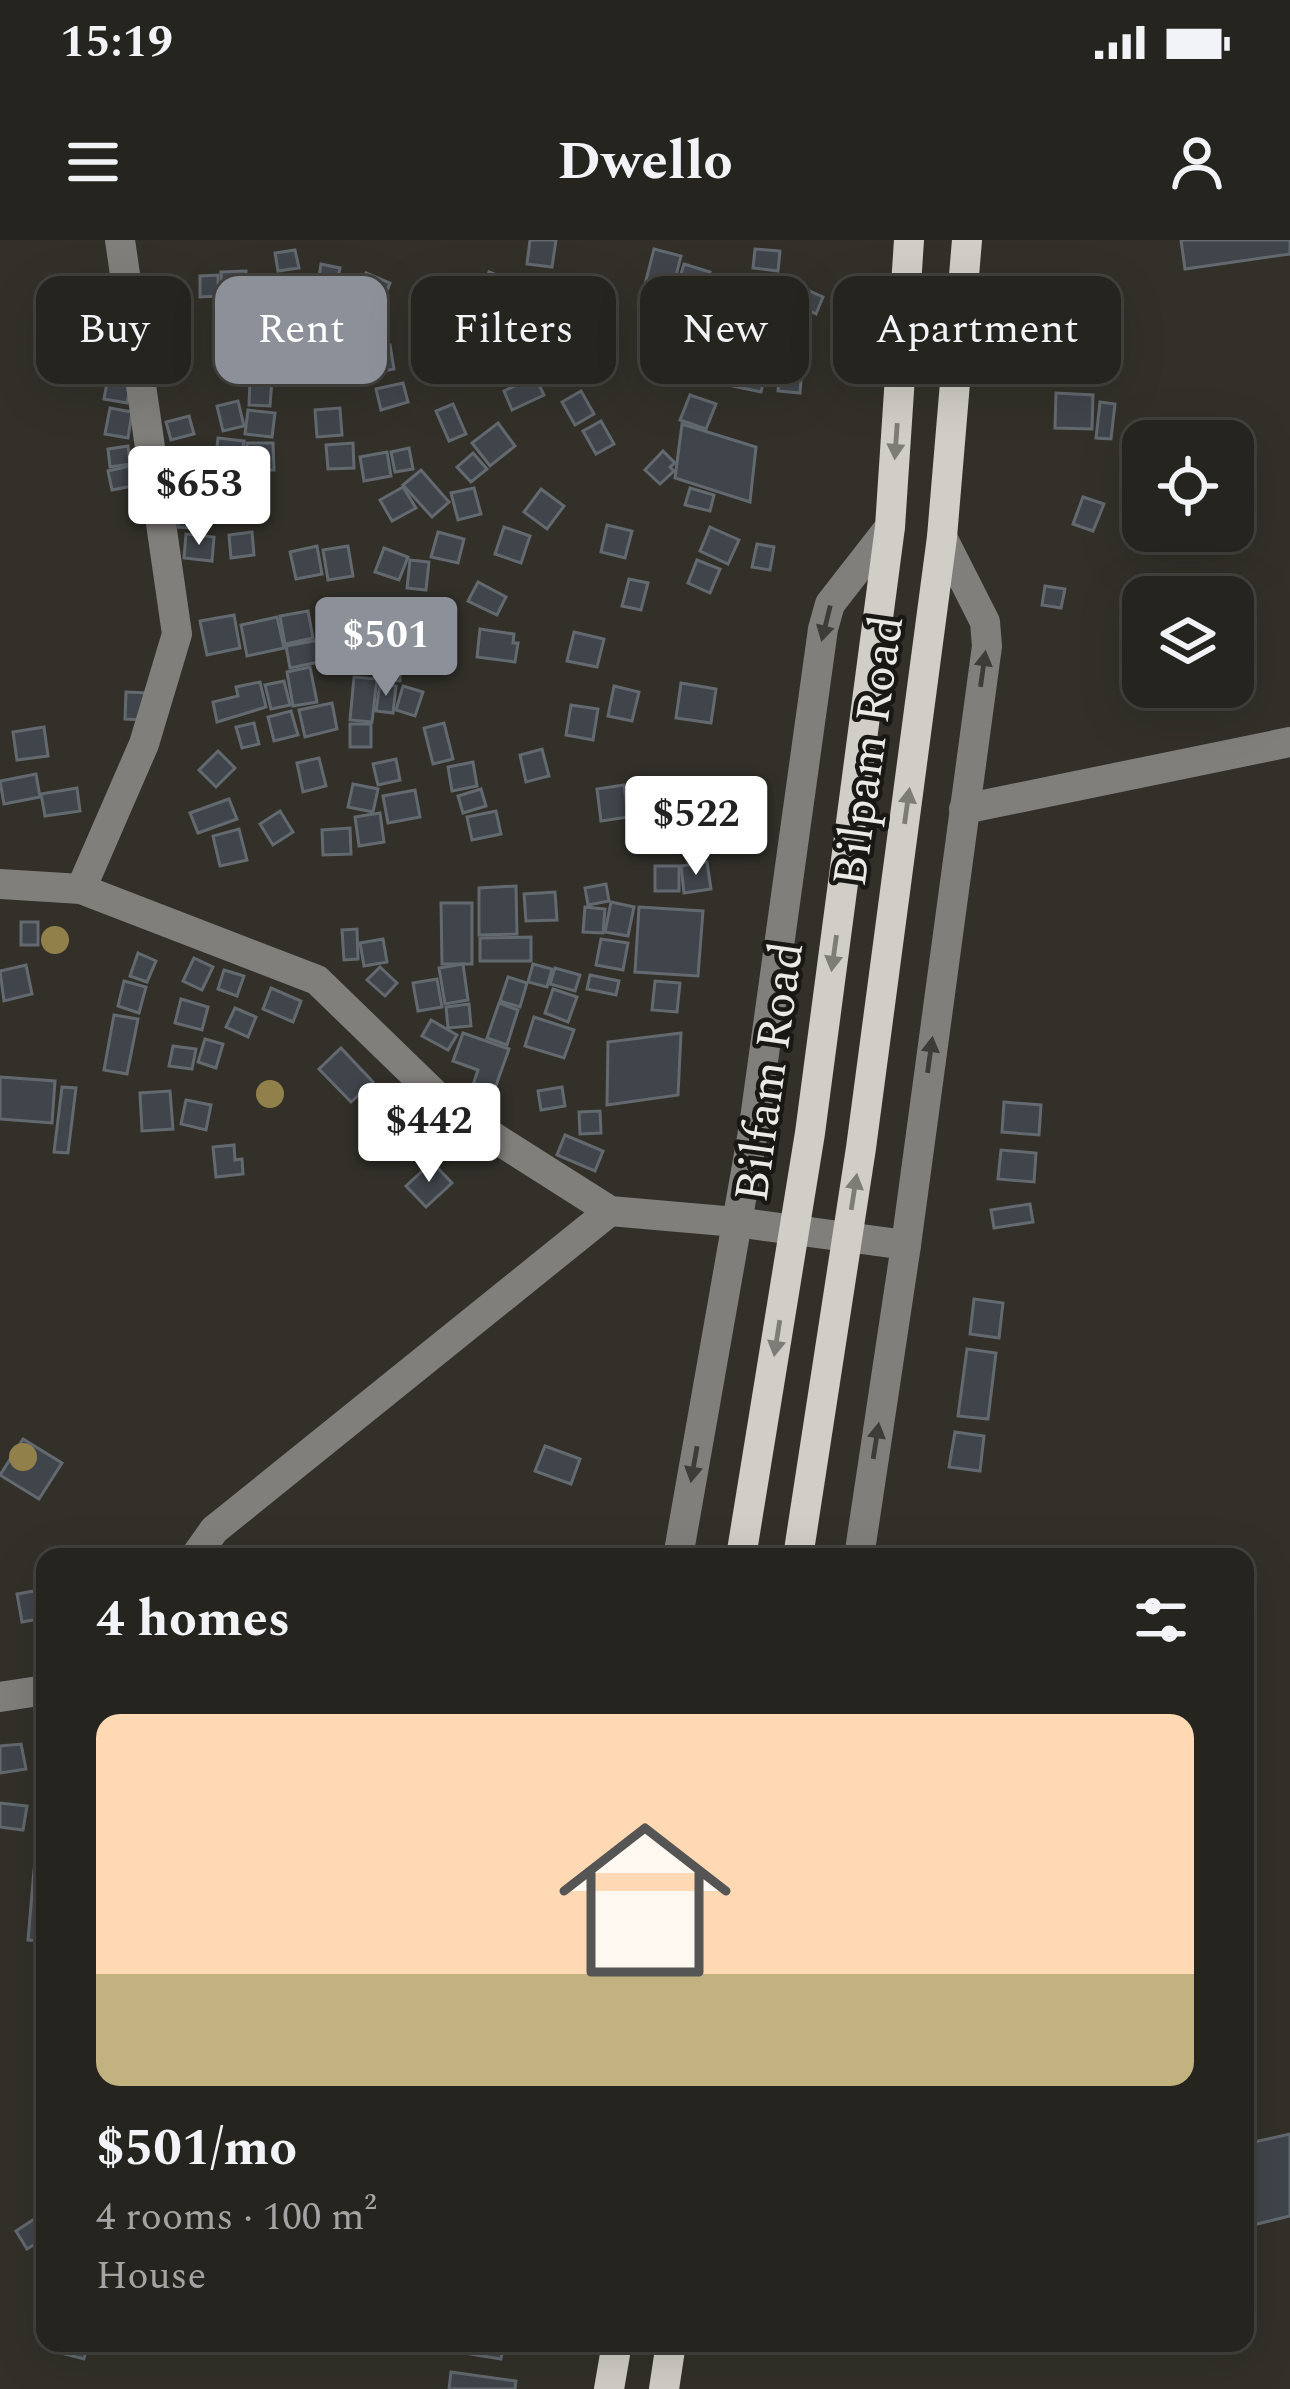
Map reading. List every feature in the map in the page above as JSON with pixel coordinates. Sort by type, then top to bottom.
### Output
[{"type":"main road","name":"Bilfam Road","points":[[742,1548],[810,1133],[890,526],[909,240]]},
{"type":"main road","name":"Bilpam Road","points":[[799,1548],[847,1240],[942,537],[967,240]]},
{"type":"main road","points":[[609,2389],[615,2352]]},
{"type":"main road","points":[[664,2389],[670,2352]]},
{"type":"street","points":[[81,889],[144,744],[177,634],[120,240]]},
{"type":"street","points":[[680,1548],[754,1126],[823,628],[830,604],[890,526]]},
{"type":"street","points":[[860,1548],[987,646],[985,622],[942,537]]},
{"type":"street","points":[[964,809],[1290,742]]},
{"type":"street","points":[[0,884],[81,889],[317,980],[451,1110],[610,1211],[906,1245]]},
{"type":"street","points":[[201,1548],[214,1530],[610,1211]]},
{"type":"street","points":[[0,1697],[36,1691]]},
{"type":"building","points":[[530,240],[556,240],[552,267],[527,264]]},
{"type":"building","points":[[1181,240],[1290,240],[1290,254],[1185,269]]},
{"type":"building","points":[[654,249],[681,256],[676,276],[647,276]]},
{"type":"building","points":[[755,249],[780,251],[778,271],[753,268]]},
{"type":"building","points":[[295,250],[299,268],[278,271],[275,253]]},
{"type":"building","points":[[321,264],[340,268],[338,276],[319,276]]},
{"type":"building","points":[[684,264],[710,272],[709,276],[680,276]]},
{"type":"building","points":[[246,271],[246,276],[221,276],[221,272]]},
{"type":"building","points":[[218,275],[215,296],[200,297],[200,276]]},
{"type":"building","points":[[809,291],[823,297],[816,314],[809,310]]},
{"type":"building","points":[[387,346],[394,369],[387,370]]},
{"type":"building","points":[[403,383],[408,402],[381,410],[376,389]]},
{"type":"building","points":[[107,384],[130,384],[127,403],[104,399]]},
{"type":"building","points":[[250,384],[272,384],[270,406],[249,405]]},
{"type":"building","points":[[518,384],[539,384],[544,395],[512,410],[504,391]]},
{"type":"building","points":[[734,384],[763,384],[761,392]]},
{"type":"building","points":[[779,384],[801,384],[800,393],[778,391]]},
{"type":"building","points":[[581,391],[594,414],[575,425],[562,402]]},
{"type":"building","points":[[1056,393],[1093,395],[1092,429],[1055,428]]},
{"type":"building","points":[[690,395],[716,404],[706,429],[680,420]]},
{"type":"building","points":[[238,401],[244,426],[223,431],[217,406]]},
{"type":"building","points":[[1100,402],[1115,404],[1111,439],[1096,438]]},
{"type":"building","points":[[453,404],[466,434],[449,441],[436,411]]},
{"type":"building","points":[[110,408],[132,412],[128,438],[105,434]]},
{"type":"building","points":[[340,408],[342,435],[317,437],[315,410]]},
{"type":"building","points":[[248,410],[275,413],[272,437],[245,434]]},
{"type":"building","points":[[189,416],[194,434],[171,440],[166,422]]},
{"type":"building","points":[[601,421],[614,444],[596,454],[583,431]]},
{"type":"building","points":[[498,423],[515,446],[490,466],[472,443]]},
{"type":"building","points":[[682,424],[756,447],[750,502],[675,478]]},
{"type":"building","points":[[218,438],[244,441],[240,468],[215,465]]},
{"type":"building","points":[[247,443],[273,443],[274,470],[247,470]]},
{"type":"building","points":[[353,443],[354,468],[328,469],[326,445]]},
{"type":"building","points":[[128,446],[130,464],[110,467],[108,449]]},
{"type":"building","points":[[409,448],[413,469],[395,472],[391,452]]},
{"type":"building","points":[[663,451],[675,463],[670,467],[674,471],[660,484],[645,470]]},
{"type":"building","points":[[387,452],[391,476],[364,481],[360,457]]},
{"type":"building","points":[[473,453],[487,469],[471,482],[457,467]]},
{"type":"building","points":[[139,464],[143,484],[112,490],[108,471]]},
{"type":"building","points":[[421,470],[449,502],[432,517],[403,485]]},
{"type":"building","points":[[403,487],[416,508],[392,521],[380,500]]},
{"type":"building","points":[[474,488],[481,514],[458,520],[451,493]]},
{"type":"building","points":[[690,488],[714,495],[710,511],[685,505]]},
{"type":"building","points":[[541,489],[564,506],[547,529],[524,512]]},
{"type":"building","points":[[258,491],[261,512],[240,515],[237,494]]},
{"type":"building","points":[[1083,497],[1104,504],[1093,531],[1073,524]]},
{"type":"building","points":[[180,499],[206,501],[203,529],[178,527]]},
{"type":"building","points":[[607,525],[632,531],[625,558],[601,552]]},
{"type":"building","points":[[504,527],[530,536],[521,563],[495,554]]},
{"type":"building","points":[[710,527],[739,540],[728,564],[700,551]]},
{"type":"building","points":[[252,532],[254,555],[231,558],[229,535]]},
{"type":"building","points":[[438,532],[464,539],[458,563],[431,557]]},
{"type":"building","points":[[186,534],[214,537],[212,561],[184,558]]},
{"type":"building","points":[[757,544],[774,547],[770,570],[752,567]]},
{"type":"building","points":[[317,546],[322,574],[296,579],[290,552]]},
{"type":"building","points":[[348,546],[353,576],[328,580],[323,550]]},
{"type":"building","points":[[384,548],[408,557],[399,580],[375,572]]},
{"type":"building","points":[[410,560],[429,562],[426,590],[407,588]]},
{"type":"building","points":[[697,560],[720,569],[710,593],[688,583]]},
{"type":"building","points":[[629,579],[648,583],[641,610],[622,606]]},
{"type":"building","points":[[478,582],[506,597],[497,615],[468,601]]},
{"type":"building","points":[[1045,586],[1065,589],[1061,608],[1042,605]]},
{"type":"building","points":[[423,602],[429,632],[399,637],[394,608]]},
{"type":"building","points":[[376,610],[381,631],[361,636],[356,614]]},
{"type":"building","points":[[308,611],[313,638],[285,644],[280,616]]},
{"type":"building","points":[[234,615],[240,648],[207,655],[200,621]]},
{"type":"building","points":[[277,617],[284,648],[247,656],[241,625]]},
{"type":"building","points":[[480,629],[514,634],[513,643],[518,643],[515,662],[477,657]]},
{"type":"building","points":[[574,632],[604,639],[597,667],[567,661]]},
{"type":"building","points":[[325,639],[329,660],[290,668],[286,646]]},
{"type":"building","points":[[376,642],[378,670],[347,673],[344,644]]},
{"type":"building","points":[[383,656],[401,657],[400,681],[382,680]]},
{"type":"building","points":[[310,667],[317,702],[293,706],[287,672]]},
{"type":"building","points":[[354,677],[377,679],[372,722],[350,720]]},
{"type":"building","points":[[284,681],[290,705],[271,709],[265,685]]},
{"type":"building","points":[[260,682],[266,707],[217,722],[213,702],[238,696],[236,687]]},
{"type":"building","points":[[681,683],[716,689],[711,723],[676,718]]},
{"type":"building","points":[[380,684],[396,686],[393,713],[376,711]]},
{"type":"building","points":[[403,686],[423,692],[415,716],[396,710]]},
{"type":"building","points":[[614,686],[639,692],[632,721],[608,716]]},
{"type":"building","points":[[126,692],[147,693],[146,720],[125,719]]},
{"type":"building","points":[[332,703],[337,729],[305,737],[299,710]]},
{"type":"building","points":[[571,705],[598,709],[593,740],[566,735]]},
{"type":"building","points":[[291,711],[298,735],[274,741],[268,717]]},
{"type":"building","points":[[254,723],[259,744],[242,748],[236,727]]},
{"type":"building","points":[[444,723],[453,759],[433,764],[424,728]]},
{"type":"building","points":[[350,724],[371,724],[371,747],[350,747]]},
{"type":"building","points":[[44,727],[48,756],[17,760],[13,732]]},
{"type":"building","points":[[542,749],[549,776],[526,782],[520,755]]},
{"type":"building","points":[[218,751],[235,768],[216,787],[199,770]]},
{"type":"building","points":[[319,758],[326,786],[303,792],[297,763]]},
{"type":"building","points":[[396,759],[400,780],[378,785],[373,764]]},
{"type":"building","points":[[473,762],[477,786],[452,791],[448,767]]},
{"type":"building","points":[[36,774],[40,797],[4,804],[0,781]]},
{"type":"building","points":[[353,784],[378,789],[373,812],[348,807]]},
{"type":"building","points":[[624,785],[628,817],[601,821],[597,789]]},
{"type":"building","points":[[77,788],[80,811],[45,816],[41,794]]},
{"type":"building","points":[[481,789],[486,806],[463,813],[458,796]]},
{"type":"building","points":[[415,790],[420,817],[388,823],[383,796]]},
{"type":"building","points":[[229,799],[237,819],[198,833],[190,813]]},
{"type":"building","points":[[280,811],[293,832],[273,845],[260,824]]},
{"type":"building","points":[[496,811],[501,834],[472,840],[467,817]]},
{"type":"building","points":[[380,813],[384,842],[359,846],[355,817]]},
{"type":"building","points":[[350,828],[351,854],[323,855],[322,830]]},
{"type":"building","points":[[239,829],[247,860],[220,866],[213,836]]},
{"type":"building","points":[[707,862],[711,889],[684,893],[681,866]]},
{"type":"building","points":[[655,866],[679,866],[679,891],[655,891]]},
{"type":"building","points":[[606,884],[609,901],[588,905],[585,888]]},
{"type":"building","points":[[516,886],[517,934],[479,935],[479,888]]},
{"type":"building","points":[[555,892],[557,920],[526,921],[524,894]]},
{"type":"building","points":[[611,902],[634,907],[628,936],[605,932]]},
{"type":"building","points":[[441,903],[472,903],[472,964],[442,964]]},
{"type":"building","points":[[585,907],[605,909],[603,933],[583,932]]},
{"type":"building","points":[[639,907],[703,911],[698,976],[635,972]]},
{"type":"building","points":[[21,922],[38,922],[38,945],[21,945]]},
{"type":"building","points":[[357,929],[358,959],[344,960],[342,930]]},
{"type":"building","points":[[531,937],[531,961],[480,961],[480,938]]},
{"type":"building","points":[[383,939],[387,962],[364,966],[360,943]]},
{"type":"building","points":[[601,939],[628,943],[623,970],[596,965]]},
{"type":"building","points":[[138,953],[156,961],[147,982],[130,976]]},
{"type":"building","points":[[194,958],[213,967],[202,990],[183,981]]},
{"type":"building","points":[[463,964],[468,1000],[445,1004],[439,968]]},
{"type":"building","points":[[533,964],[552,969],[547,987],[528,982]]},
{"type":"building","points":[[26,965],[32,994],[4,1001],[0,971]]},
{"type":"building","points":[[380,967],[397,983],[385,996],[367,980]]},
{"type":"building","points":[[555,968],[580,975],[575,991],[550,984]]},
{"type":"building","points":[[224,970],[244,976],[237,996],[218,989]]},
{"type":"building","points":[[590,975],[619,981],[616,995],[587,989]]},
{"type":"building","points":[[508,977],[527,983],[520,1007],[500,1001]]},
{"type":"building","points":[[437,979],[442,1007],[418,1011],[413,983]]},
{"type":"building","points":[[124,981],[146,987],[139,1013],[118,1006]]},
{"type":"building","points":[[655,981],[680,983],[677,1012],[652,1010]]},
{"type":"building","points":[[271,988],[301,1001],[293,1022],[263,1009]]},
{"type":"building","points":[[553,989],[577,997],[568,1022],[545,1013]]},
{"type":"building","points":[[181,999],[208,1007],[202,1030],[175,1023]]},
{"type":"building","points":[[499,1003],[518,1010],[507,1045],[487,1038]]},
{"type":"building","points":[[469,1004],[471,1026],[448,1028],[446,1007]]},
{"type":"building","points":[[235,1008],[256,1017],[248,1037],[226,1027]]},
{"type":"building","points":[[114,1015],[138,1019],[127,1074],[104,1070]]},
{"type":"building","points":[[534,1017],[574,1030],[564,1058],[525,1046]]},
{"type":"building","points":[[431,1020],[457,1035],[448,1050],[422,1036]]},
{"type":"building","points":[[463,1033],[509,1049],[485,1116],[465,1109],[478,1070],[453,1061]]},
{"type":"building","points":[[681,1033],[678,1095],[607,1105],[608,1042]]},
{"type":"building","points":[[205,1039],[223,1044],[216,1068],[198,1062]]},
{"type":"building","points":[[173,1046],[196,1049],[192,1069],[169,1066]]},
{"type":"building","points":[[341,1048],[373,1082],[351,1102],[319,1069]]},
{"type":"building","points":[[0,1077],[55,1081],[52,1123],[0,1119]]},
{"type":"building","points":[[62,1087],[76,1088],[68,1153],[54,1152]]},
{"type":"building","points":[[562,1087],[565,1106],[541,1110],[538,1091]]},
{"type":"building","points":[[170,1091],[173,1129],[142,1131],[140,1093]]},
{"type":"building","points":[[186,1100],[211,1105],[206,1130],[181,1124]]},
{"type":"building","points":[[1004,1102],[1041,1105],[1039,1135],[1002,1132]]},
{"type":"building","points":[[600,1111],[601,1133],[580,1134],[579,1112]]},
{"type":"building","points":[[565,1135],[603,1151],[595,1171],[557,1155]]},
{"type":"building","points":[[234,1145],[243,1174],[216,1177],[213,1147]]},
{"type":"building","points":[[1001,1150],[1036,1153],[1034,1182],[998,1179]]},
{"type":"building","points":[[432,1162],[452,1183],[426,1207],[406,1186]]},
{"type":"building","points":[[1030,1204],[1033,1222],[994,1228],[991,1210]]},
{"type":"building","points":[[974,1299],[1003,1303],[999,1338],[970,1334]]},
{"type":"building","points":[[967,1349],[996,1353],[988,1419],[958,1416]]},
{"type":"building","points":[[955,1432],[984,1436],[980,1471],[949,1467]]},
{"type":"building","points":[[23,1439],[62,1463],[39,1499],[0,1475]]},
{"type":"building","points":[[545,1446],[580,1459],[571,1484],[535,1471]]},
{"type":"building","points":[[36,1591],[36,1620],[22,1622],[17,1594]]},
{"type":"building","points":[[21,1744],[26,1769],[0,1773],[0,1746]]},
{"type":"building","points":[[0,1803],[27,1806],[23,1830],[0,1827]]},
{"type":"building","points":[[34,1870],[36,1870],[36,1940],[28,1940]]},
{"type":"building","points":[[1290,2134],[1290,2216],[1254,2225],[1254,2142]]},
{"type":"building","points":[[36,2218],[36,2244],[27,2249],[16,2231]]},
{"type":"building","points":[[57,2352],[86,2352],[84,2359]]},
{"type":"building","points":[[464,2352],[502,2352],[501,2359]]},
{"type":"building","points":[[451,2372],[516,2381],[515,2389],[449,2389]]}]
